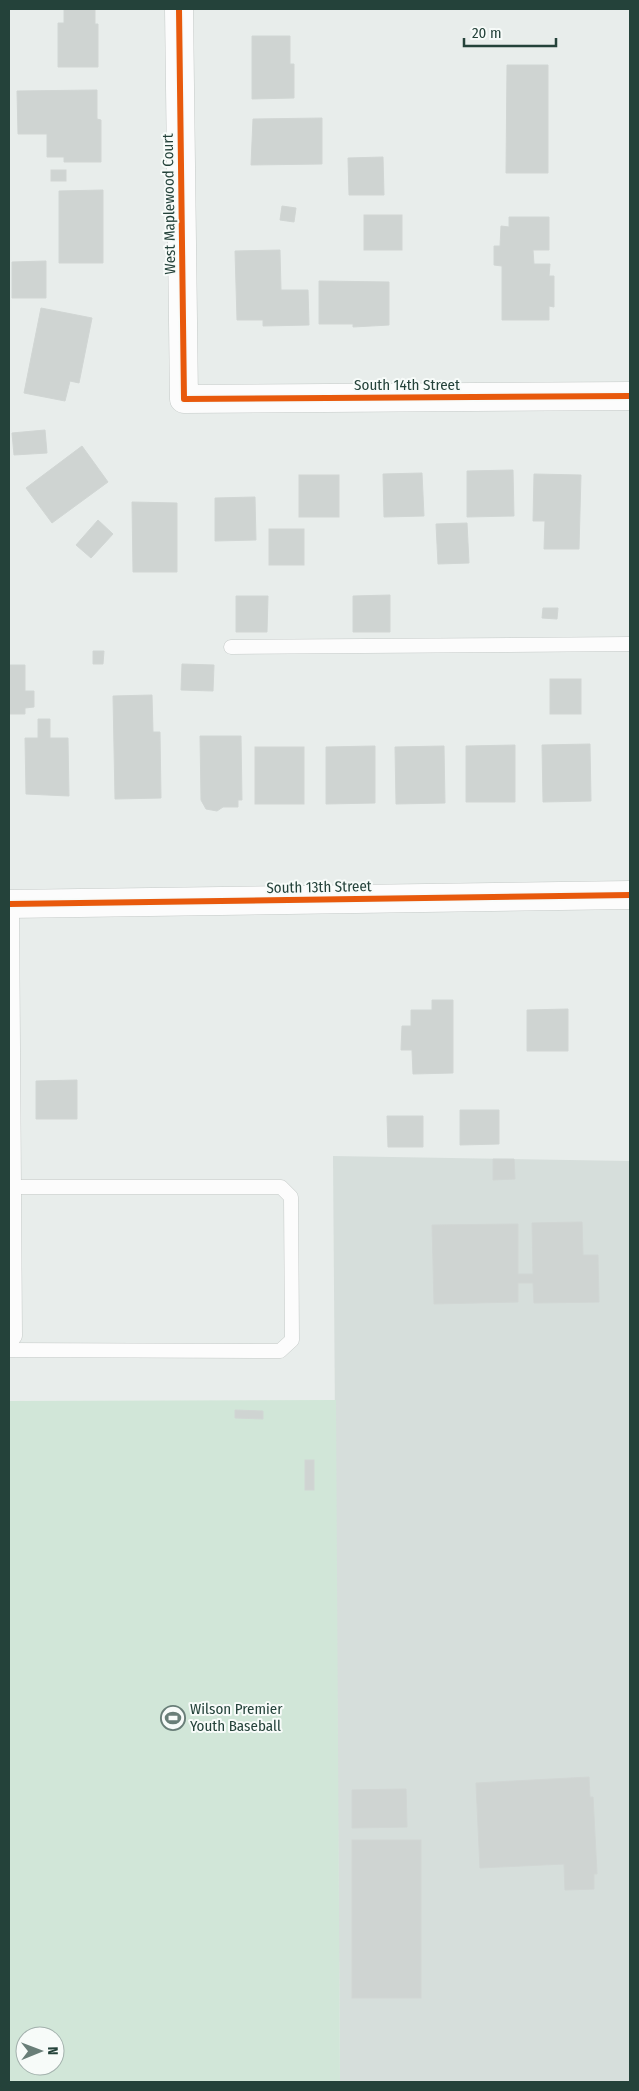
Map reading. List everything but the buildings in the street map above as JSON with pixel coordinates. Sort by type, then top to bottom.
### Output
[{"type":"street","name":"West Maplewood Court","points":[[179,9],[184,399]]},
{"type":"street","name":"South 14th Street","points":[[184,399],[630,396]]},
{"type":"street","name":"South 13th Street","points":[[10,904],[630,895]]},
{"type":"lane","points":[[231,647],[630,644]]},
{"type":"lane","points":[[9,1345],[14,1336],[10,904]]},
{"type":"lane","points":[[9,1350],[280,1352],[292,1340],[291,1197],[281,1187],[14,1187]]},
{"type":"shaded area","points":[[333,1156],[630,1161],[630,2082],[340,2082]]},
{"type":"green space","name":"Wilson Premier Youth Baseball","points":[[336,1400],[340,2082],[9,2082],[9,1401]]},
{"type":"cycle path","points":[[179,9],[184,399],[630,396]]},
{"type":"cycle path","points":[[9,904],[630,895]]},
{"type":"place","name":"Wilson Premier Youth Baseball","points":[[173,1718]]}]
